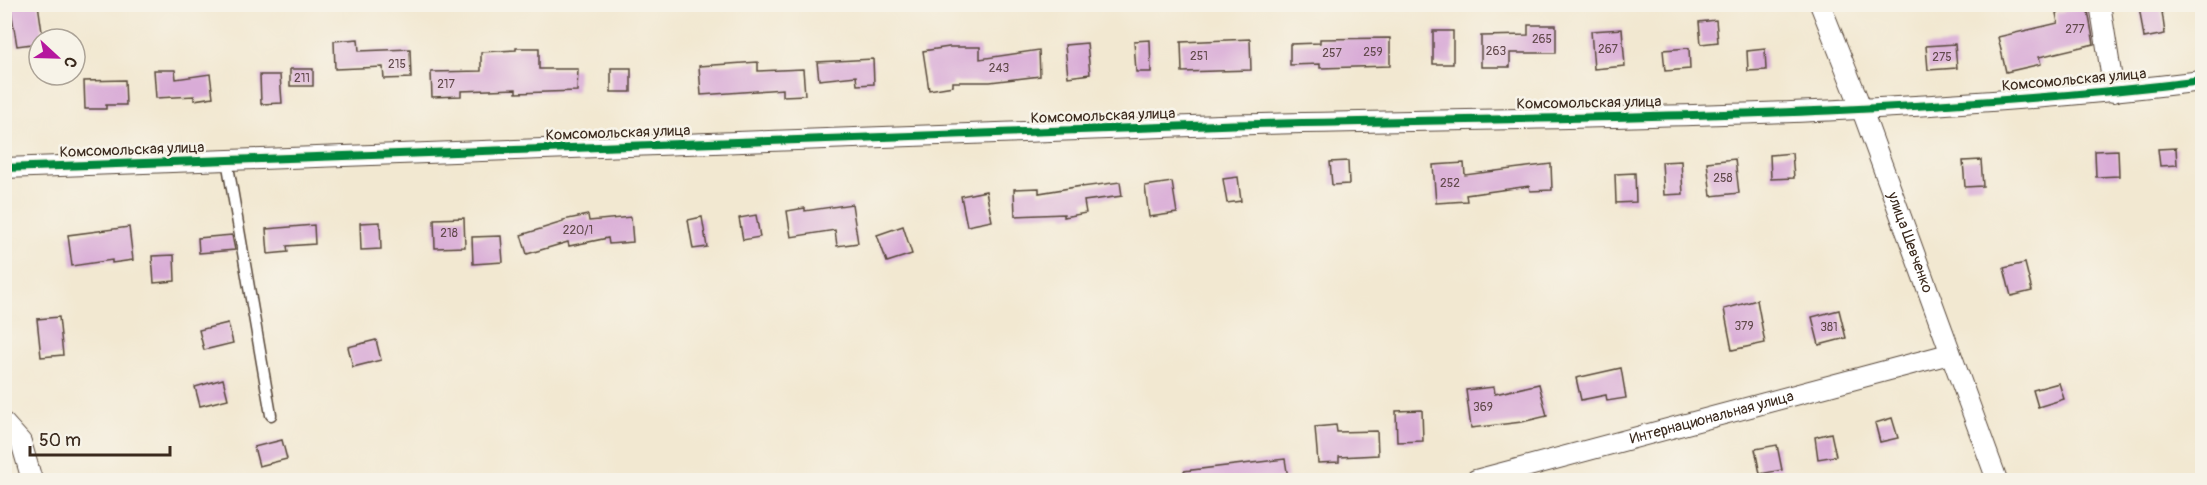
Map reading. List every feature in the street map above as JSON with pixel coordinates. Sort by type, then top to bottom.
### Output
[{"type":"street","name":"улица Шевченко","points":[[1820,4],[1862,110],[1949,354],[1997,480]]},
{"type":"street","points":[[2100,4],[2114,92]]},
{"type":"street","name":"Комсомольская улица","points":[[4,168],[1218,126],[1862,110],[2114,92],[2202,81]]},
{"type":"street","name":"Интернациональная улица","points":[[1476,480],[1949,354]]},
{"type":"street","points":[[4,423],[21,442],[32,480]]},
{"type":"lane","points":[[227,160],[271,415]]},
{"type":"building","points":[[10,4],[38,4],[41,27],[27,27],[27,45],[17,46]]},
{"type":"building","points":[[2161,4],[2165,34],[2144,38],[2139,6]]},
{"type":"building","points":[[2087,6],[2094,44],[2039,57],[2041,64],[2006,72],[1998,37],[2058,23],[2056,13]]},
{"type":"building","points":[[1716,20],[1718,42],[1701,44],[1699,22]]},
{"type":"building","points":[[1528,25],[1556,25],[1556,53],[1510,53],[1510,67],[1481,67],[1481,36],[1528,35]]},
{"type":"building","points":[[1622,29],[1625,66],[1594,69],[1591,31]]},
{"type":"building","points":[[1433,31],[1453,31],[1453,64],[1433,64]]},
{"type":"building","points":[[1390,38],[1390,66],[1320,68],[1320,64],[1290,65],[1290,44],[1320,43],[1320,39]]},
{"type":"building","points":[[358,39],[359,51],[410,49],[411,78],[384,79],[383,67],[335,69],[334,41]]},
{"type":"building","points":[[1250,39],[1251,70],[1182,72],[1181,42]]},
{"type":"building","points":[[1150,40],[1151,72],[1136,72],[1134,41]]},
{"type":"building","points":[[1087,43],[1090,74],[1068,77],[1065,45]]},
{"type":"building","points":[[1955,44],[1957,68],[1928,70],[1926,46]]},
{"type":"building","points":[[949,47],[980,47],[980,59],[1039,50],[1040,76],[990,82],[953,82],[953,86],[929,90],[923,51]]},
{"type":"building","points":[[516,48],[539,48],[539,69],[578,69],[577,91],[516,93],[516,89],[461,91],[461,96],[432,97],[431,72],[481,71],[481,52],[516,50]]},
{"type":"building","points":[[1689,48],[1690,69],[1665,71],[1663,50]]},
{"type":"building","points":[[1765,49],[1766,70],[1748,71],[1747,51]]},
{"type":"building","points":[[873,59],[874,84],[857,85],[856,76],[819,80],[817,62]]},
{"type":"building","points":[[758,62],[758,71],[803,69],[805,95],[783,96],[783,89],[701,95],[699,66]]},
{"type":"building","points":[[611,68],[631,68],[631,92],[611,92]]},
{"type":"building","points":[[290,69],[313,69],[313,86],[290,86]]},
{"type":"building","points":[[154,70],[175,70],[176,79],[210,74],[213,97],[194,100],[194,96],[156,98]]},
{"type":"building","points":[[260,75],[280,75],[282,103],[261,104]]},
{"type":"building","points":[[125,80],[126,105],[106,105],[106,109],[85,109],[84,87],[87,87],[87,81]]},
{"type":"building","points":[[2176,148],[2177,165],[2160,166],[2158,149]]},
{"type":"building","points":[[2118,150],[2119,176],[2096,177],[2095,151]]},
{"type":"building","points":[[1792,153],[1794,178],[1771,179],[1770,155]]},
{"type":"building","points":[[1735,159],[1739,193],[1711,196],[1707,162]]},
{"type":"building","points":[[1981,160],[1983,186],[1965,187],[1963,161]]},
{"type":"building","points":[[1348,161],[1349,184],[1332,185],[1330,162]]},
{"type":"building","points":[[1681,161],[1683,194],[1664,195],[1662,162]]},
{"type":"building","points":[[1464,163],[1465,175],[1551,164],[1552,190],[1530,191],[1529,186],[1466,195],[1467,201],[1436,203],[1433,165]]},
{"type":"building","points":[[1635,173],[1636,202],[1616,203],[1615,174]]},
{"type":"building","points":[[1238,177],[1241,201],[1227,203],[1223,179]]},
{"type":"building","points":[[1120,182],[1122,196],[1084,201],[1086,213],[1064,217],[1064,214],[1015,216],[1014,189],[1039,188],[1039,193]]},
{"type":"building","points":[[1172,182],[1177,213],[1149,217],[1145,186]]},
{"type":"building","points":[[986,191],[992,221],[967,226],[961,196]]},
{"type":"building","points":[[852,204],[858,243],[837,246],[835,230],[791,237],[787,211],[805,208],[805,211]]},
{"type":"building","points":[[588,215],[589,221],[631,217],[633,242],[609,244],[608,238],[569,246],[568,242],[527,254],[521,235],[563,222],[563,220]]},
{"type":"building","points":[[756,215],[760,237],[743,240],[739,218]]},
{"type":"building","points":[[702,217],[707,247],[693,249],[688,220]]},
{"type":"building","points":[[464,218],[465,247],[435,248],[434,219]]},
{"type":"building","points":[[380,222],[381,249],[361,250],[360,223]]},
{"type":"building","points":[[314,225],[315,244],[287,246],[288,252],[268,254],[266,229]]},
{"type":"building","points":[[903,226],[912,254],[887,262],[877,235]]},
{"type":"building","points":[[129,227],[133,260],[112,263],[112,260],[72,266],[68,235]]},
{"type":"building","points":[[232,235],[235,250],[199,253],[198,238]]},
{"type":"building","points":[[501,236],[503,262],[473,264],[472,237]]},
{"type":"building","points":[[174,255],[175,281],[154,283],[152,256]]},
{"type":"building","points":[[2025,263],[2032,291],[2011,296],[2004,268]]},
{"type":"building","points":[[1757,300],[1765,343],[1732,350],[1724,309]]},
{"type":"building","points":[[1839,310],[1846,338],[1819,345],[1812,317]]},
{"type":"building","points":[[59,317],[63,355],[41,357],[37,319]]},
{"type":"building","points":[[228,323],[233,343],[204,350],[199,330]]},
{"type":"building","points":[[376,340],[381,360],[353,367],[348,347]]},
{"type":"building","points":[[1621,368],[1626,398],[1607,401],[1606,395],[1581,400],[1576,378]]},
{"type":"building","points":[[223,379],[228,399],[200,406],[195,387]]},
{"type":"building","points":[[2059,383],[2064,399],[2038,407],[2033,390]]},
{"type":"building","points":[[1539,384],[1547,416],[1522,422],[1471,428],[1466,390],[1494,387],[1495,394]]},
{"type":"building","points":[[1422,410],[1423,441],[1397,442],[1396,411]]},
{"type":"building","points":[[1892,418],[1898,438],[1880,442],[1875,423]]},
{"type":"building","points":[[1336,425],[1337,432],[1377,431],[1378,455],[1339,457],[1339,462],[1318,463],[1315,427]]},
{"type":"building","points":[[1831,433],[1836,456],[1818,459],[1815,437]]},
{"type":"building","points":[[282,440],[287,459],[259,466],[254,447]]},
{"type":"building","points":[[1777,445],[1782,470],[1760,474],[1755,449]]},
{"type":"building","points":[[1285,459],[1288,478],[1185,480],[1184,471]]},
{"type":"cycle path","points":[[4,168],[1220,125],[1712,115],[1958,103],[2080,94],[2202,81]]}]
